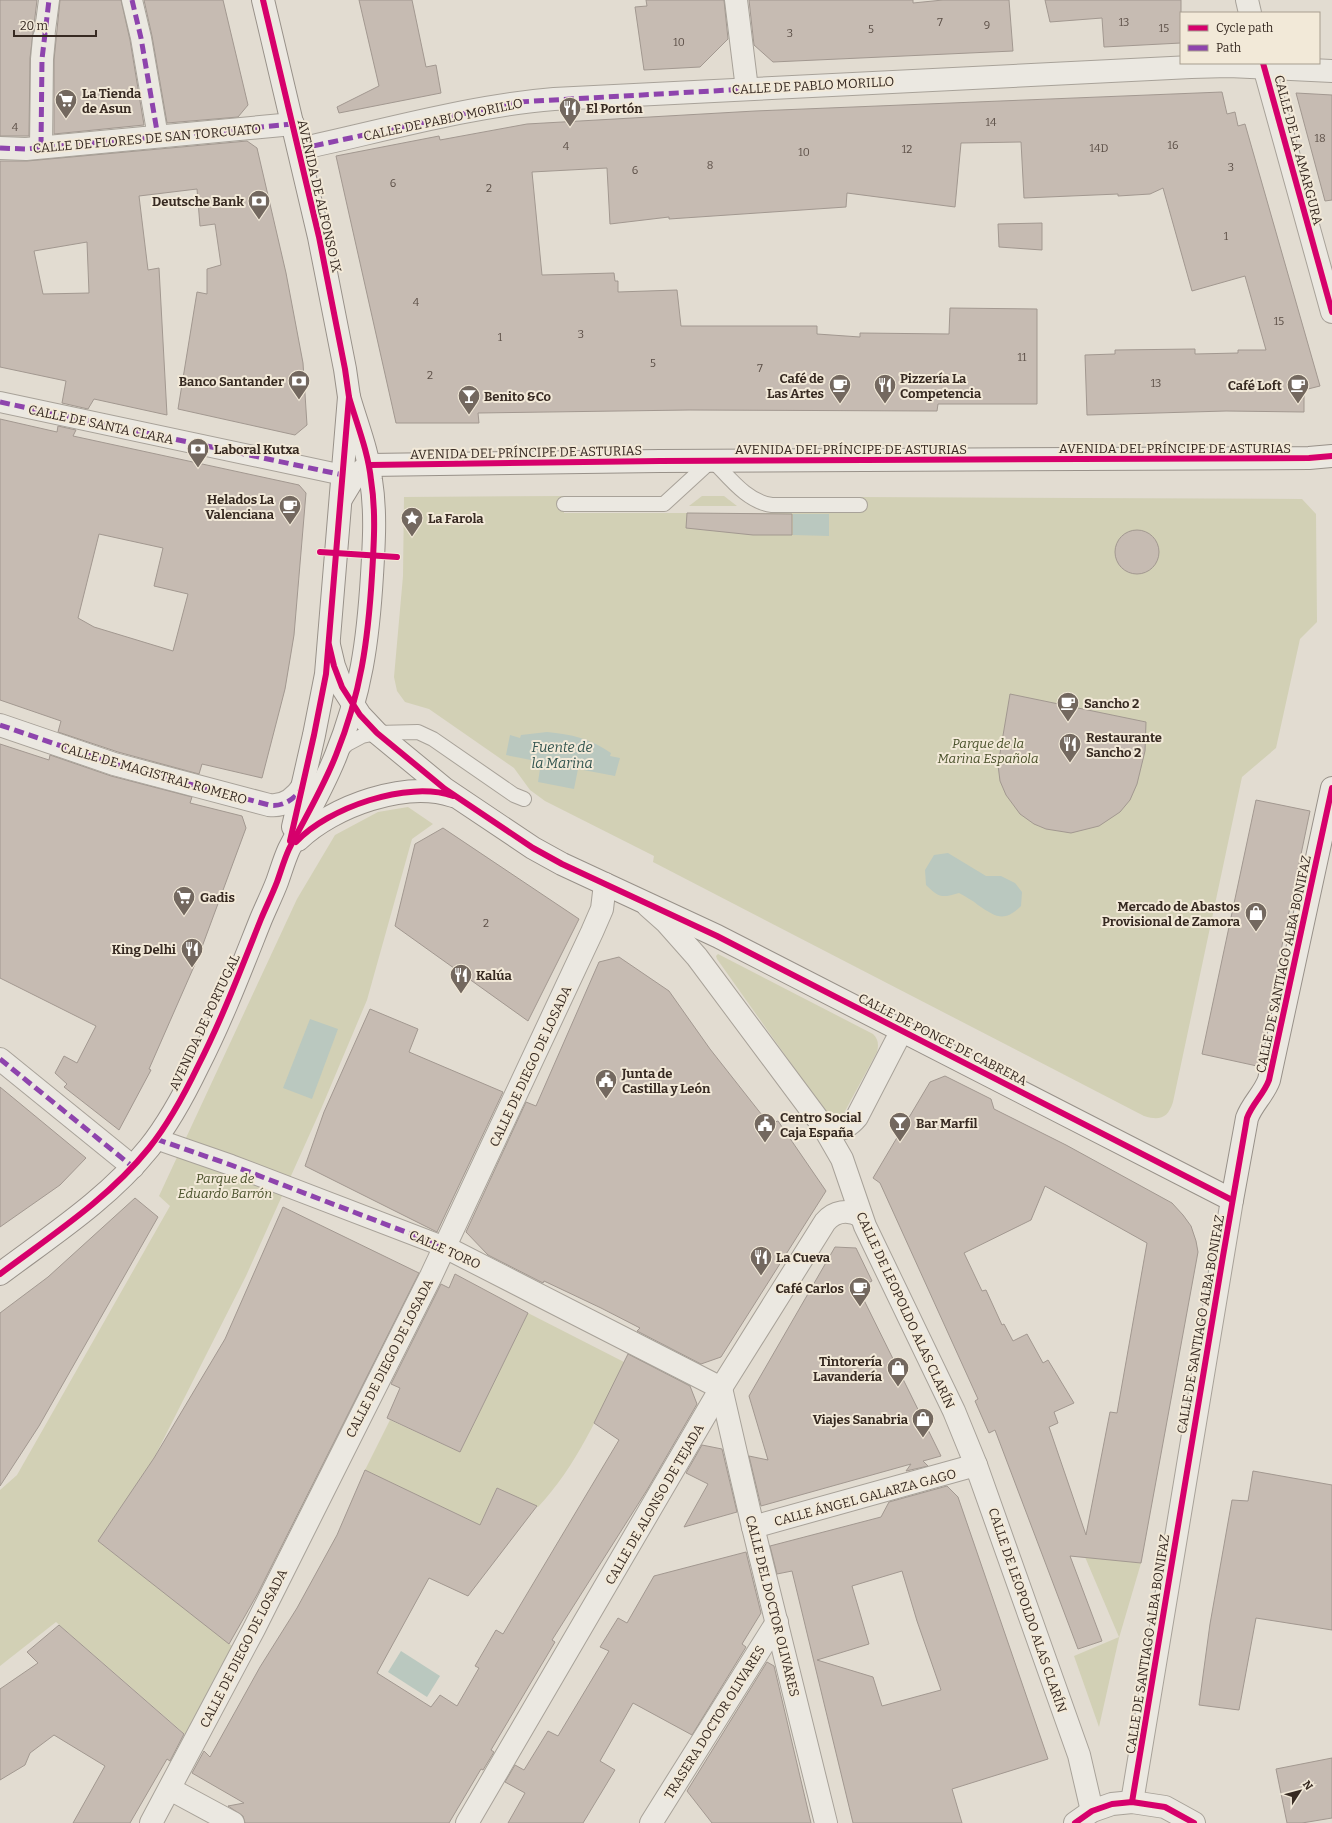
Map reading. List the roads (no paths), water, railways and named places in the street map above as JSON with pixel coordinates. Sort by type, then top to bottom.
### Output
[{"type":"street","points":[[41,147],[42,59],[49,0]]},
{"type":"street","points":[[132,0],[141,38],[158,137]]},
{"type":"street","name":"AVENIDA DE ALFONSO IX","points":[[263,0],[299,149],[325,267],[350,397],[369,466]]},
{"type":"street","points":[[736,0],[747,89]]},
{"type":"street","points":[[1247,0],[1250,12]]},
{"type":"street","name":"CALLE DE PABLO MORILLO","points":[[299,149],[518,102],[1191,67],[1264,66],[1332,71]]},
{"type":"street","name":"CALLE DE LA AMARGURA","points":[[1264,66],[1332,312]]},
{"type":"street","name":"CALLE DE FLORES DE SAN TORCUATO","points":[[0,148],[41,147],[293,124]]},
{"type":"street","name":"AVENIDA DE ALFONSO IX","points":[[341,499],[350,397]]},
{"type":"street","name":"CALLE DE SANTA CLARA","points":[[0,402],[343,475]]},
{"type":"street","name":"AVENIDA DEL PRÍNCIPE DE ASTURIAS","points":[[369,466],[712,460],[1301,458],[1332,456]]},
{"type":"street","points":[[341,499],[355,476],[369,466]]},
{"type":"street","name":"AVENIDA DE PORTUGAL","points":[[0,1274],[89,1206],[133,1167],[156,1139],[185,1092],[232,994],[288,851],[314,803],[336,757],[353,705],[366,647],[372,590],[375,527],[369,466]]},
{"type":"street","name":"AVENIDA DE PORTUGAL","points":[[288,851],[319,714],[329,645],[341,499]]},
{"type":"street","name":"CALLE DE LEOPOLDO ALAS CLARÍN","points":[[329,645],[337,676],[353,705],[377,733],[418,768],[459,798],[533,848],[562,864],[642,900],[666,922],[697,957],[823,1126],[842,1159],[861,1216],[954,1411],[976,1466],[1079,1755],[1092,1811]]},
{"type":"street","name":"CALLE DE MAGISTRAL ROMERO","points":[[0,724],[114,764],[269,805],[275,806],[289,801],[303,786]]},
{"type":"street","name":"CALLE DE SANTIAGO ALBA BONIFAZ","points":[[1132,1802],[1247,1118],[1270,1080],[1332,788]]},
{"type":"street","name":"CALLE DE LEOPOLDO ALAS CLARÍN","points":[[288,851],[300,839],[323,821],[340,811],[364,801],[388,795],[412,792],[441,793],[459,798]]},
{"type":"street","name":"CALLE DE DIEGO DE LOSADA","points":[[151,1823],[254,1629],[445,1247],[592,932],[602,909],[605,884]]},
{"type":"street","name":"CALLE DE PONCE DE CABRERA","points":[[642,900],[712,933],[1232,1200]]},
{"type":"street","points":[[823,1126],[840,1130],[847,1127],[857,1117],[902,1030]]},
{"type":"street","points":[[0,1059],[133,1167]]},
{"type":"street","name":"CALLE TORO","points":[[156,1139],[231,1165],[445,1247],[721,1388]]},
{"type":"street","name":"CALLE DE ALONSO DE TEJADA","points":[[467,1823],[721,1388],[829,1218],[833,1214],[845,1212],[856,1213],[861,1216]]},
{"type":"street","name":"CALLE DEL DOCTOR OLIVARES","points":[[721,1388],[753,1527],[826,1823]]},
{"type":"street","name":"CALLE ÁNGEL GALARZA GAGO","points":[[753,1527],[976,1466]]},
{"type":"street","name":"TRASERA DOCTOR OLIVARES","points":[[651,1823],[777,1622]]},
{"type":"street","points":[[170,1789],[233,1823]]},
{"type":"street","points":[[1075,1823],[1092,1811],[1112,1804],[1132,1802],[1165,1807],[1194,1823]]},
{"type":"lane","points":[[564,504],[664,504],[712,460],[751,497],[760,502],[772,504],[860,505]]},
{"type":"lane","points":[[336,757],[347,744],[362,736],[377,733],[418,732],[425,734],[514,795],[524,799]]},
{"type":"water","points":[[793,514],[829,514],[829,536],[793,535]]},
{"type":"water","name":"Fuente de la Marina","points":[[547,732],[564,734],[588,741],[611,753],[610,756],[620,758],[615,776],[578,769],[574,789],[538,782],[541,762],[506,755],[510,735],[520,738],[521,735]]},
{"type":"water","points":[[948,853],[986,876],[1001,876],[1015,883],[1022,892],[1021,906],[1010,915],[1000,916],[990,913],[959,893],[948,896],[938,895],[926,885],[925,870],[934,855]]},
{"type":"water","points":[[310,1019],[338,1029],[312,1099],[283,1088]]},
{"type":"water","points":[[401,1651],[440,1676],[427,1697],[388,1672]]},
{"type":"place","name":"La Tienda de Asun","points":[[66,120]]},
{"type":"place","name":"El Portón","points":[[570,128]]},
{"type":"place","name":"Deutsche Bank","points":[[259,220]]},
{"type":"place","name":"Banco Santander","points":[[299,400]]},
{"type":"place","name":"Café de Las Artes","points":[[840,404]]},
{"type":"place","name":"Pizzería La Competencia","points":[[885,404]]},
{"type":"place","name":"Café Loft","points":[[1298,404]]},
{"type":"place","name":"Benito &Co","points":[[469,416]]},
{"type":"place","name":"Laboral Kutxa","points":[[198,468]]},
{"type":"place","name":"Helados La Valenciana","points":[[290,526]]},
{"type":"place","name":"La Farola","points":[[412,538]]},
{"type":"place","name":"Sancho 2","points":[[1068,722]]},
{"type":"place","name":"Restaurante Sancho 2","points":[[1070,764]]},
{"type":"place","name":"Gadis","points":[[184,916]]},
{"type":"place","name":"Mercado de Abastos Provisional de Zamora","points":[[1256,932]]},
{"type":"place","name":"King Delhi","points":[[192,968]]},
{"type":"place","name":"Kalúa","points":[[461,994]]},
{"type":"place","name":"Junta de Castilla y León","points":[[606,1100]]},
{"type":"place","name":"Bar Marfil","points":[[900,1142]]},
{"type":"place","name":"Centro Social Caja España","points":[[765,1144]]},
{"type":"place","name":"La Cueva","points":[[761,1276]]},
{"type":"place","name":"Café Carlos","points":[[860,1308]]},
{"type":"place","name":"Tintorería Lavandería","points":[[898,1388]]},
{"type":"place","name":"Viajes Sanabria","points":[[923,1438]]},
{"type":"park label","name":"Parque de la Marina Española","points":[[988,750]]},
{"type":"park label","name":"Parque de Eduardo Barrón","points":[[225,1186]]}]
